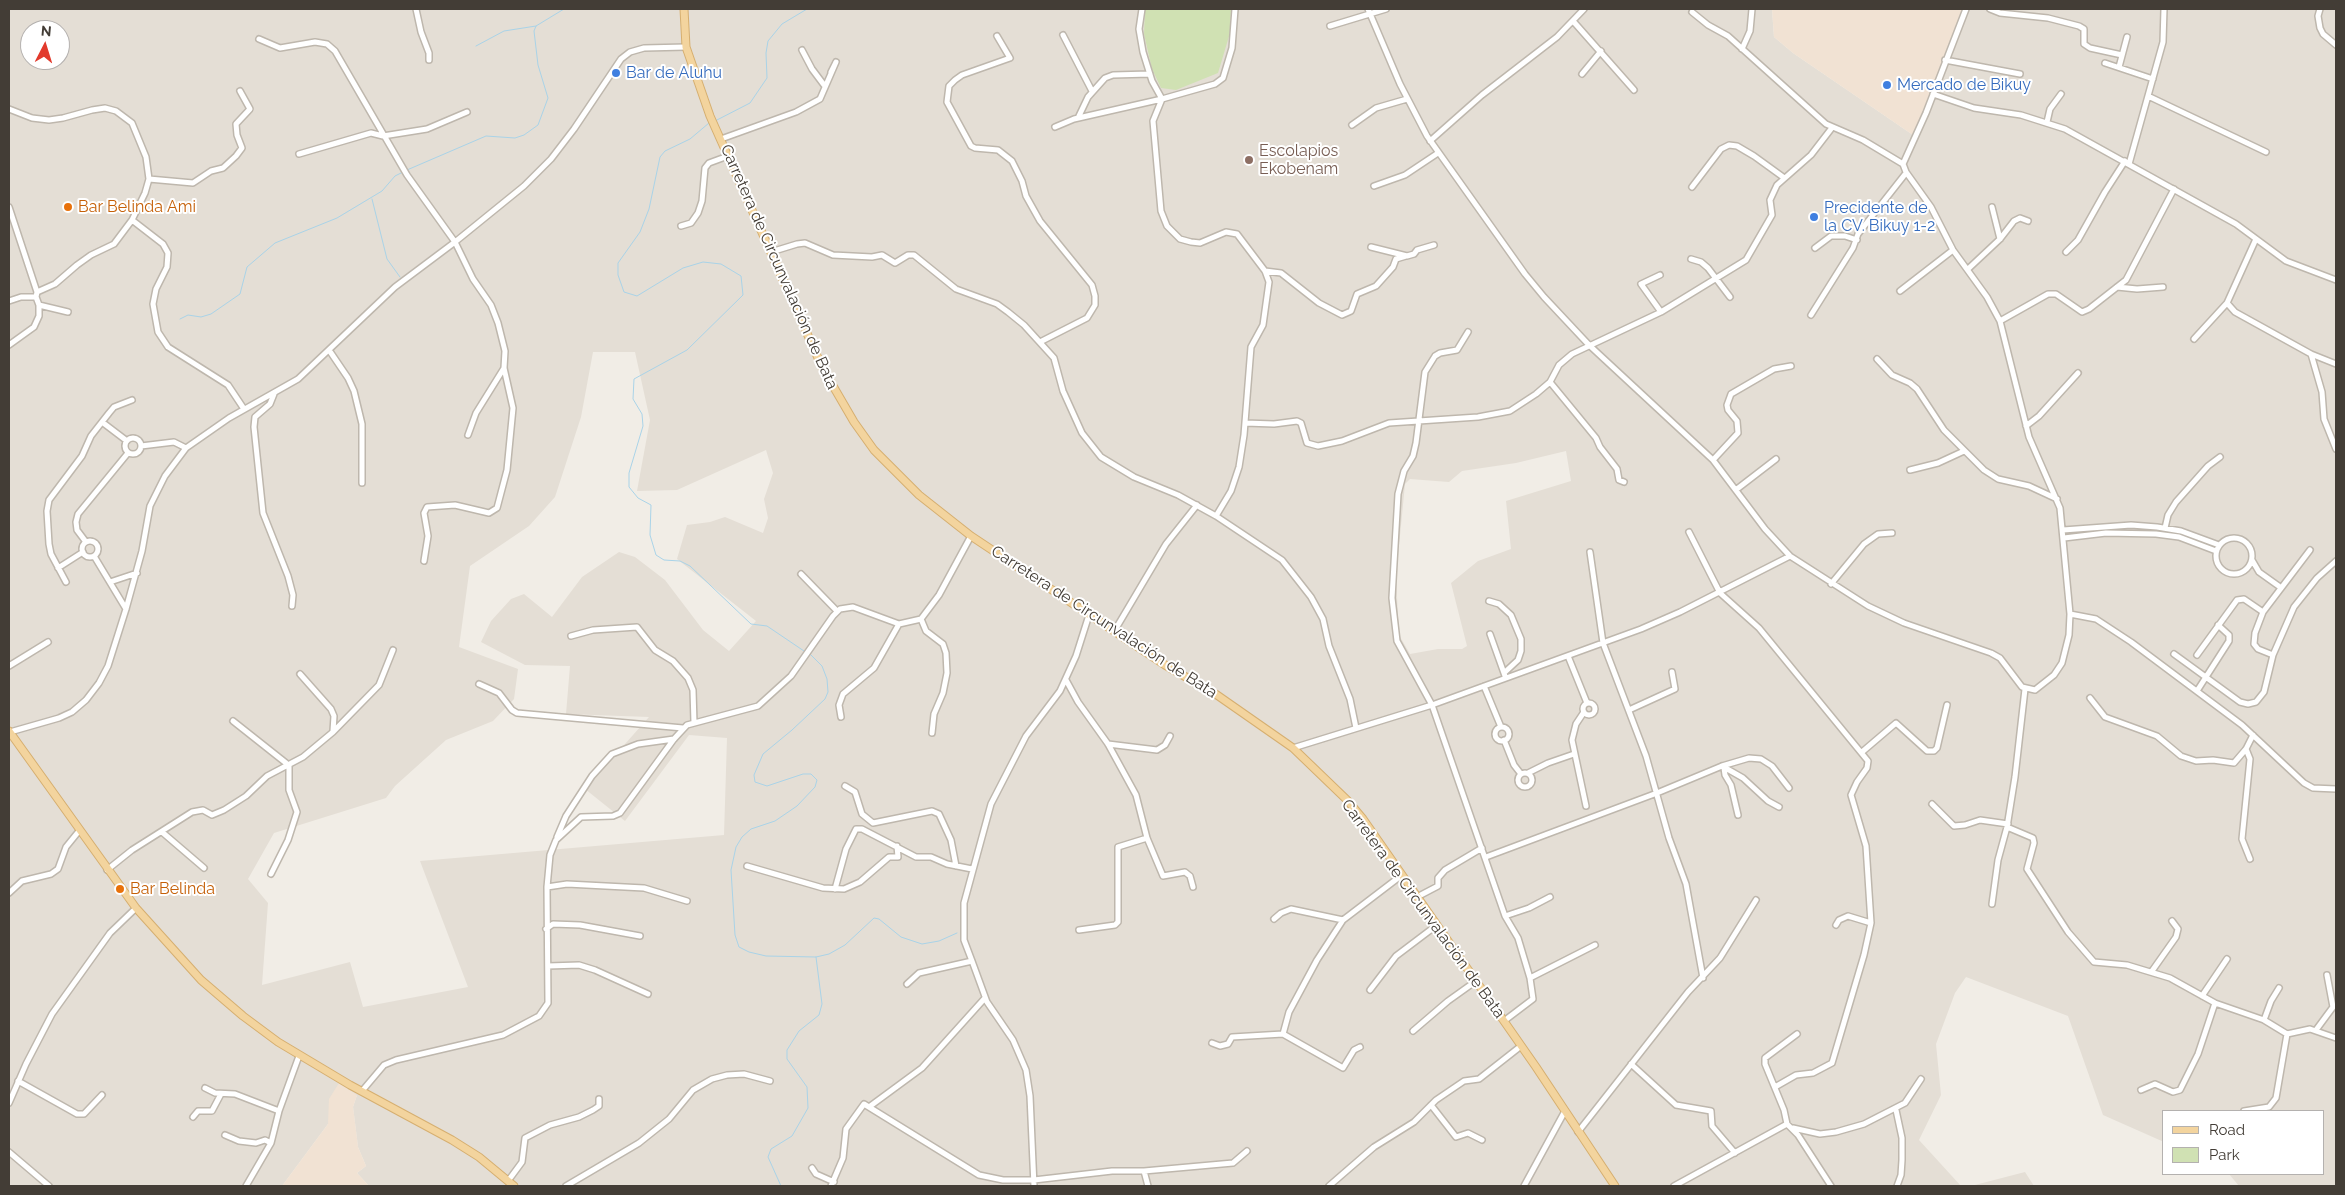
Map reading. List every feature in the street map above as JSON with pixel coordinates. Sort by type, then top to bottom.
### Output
[{"type":"main road","name":"Carretera de Circunvalación de Bata","points":[[684,9],[686,47],[710,116],[822,367],[854,422],[895,472],[919,495],[971,536],[1089,615],[1115,630],[1164,665],[1217,695],[1293,748],[1346,800],[1418,897],[1615,1186]]},
{"type":"main road","points":[[9,731],[106,870],[136,908],[200,980],[243,1016],[299,1056],[452,1140],[479,1157],[514,1186]]},
{"type":"street","points":[[416,9],[421,32],[429,53],[429,60]]},
{"type":"street","points":[[1142,9],[1140,35],[1150,74],[1162,99],[1153,121],[1161,212],[1167,226],[1180,239],[1191,242],[1200,243],[1226,232],[1237,234],[1265,271],[1269,282],[1263,325],[1251,347],[1245,423],[1236,476],[1216,516]]},
{"type":"street","points":[[1055,127],[1078,118],[1162,99],[1215,84],[1224,78],[1232,48],[1235,9]]},
{"type":"street","points":[[1330,26],[1369,11],[1386,9]]},
{"type":"street","points":[[1430,141],[1482,95],[1549,43],[1584,9]]},
{"type":"street","points":[[1742,48],[1750,31],[1752,9]]},
{"type":"street","points":[[1903,164],[1966,9]]},
{"type":"street","points":[[1990,9],[2000,13],[2048,18],[2079,26],[2084,29],[2084,44],[2090,48],[2122,55]]},
{"type":"street","points":[[2066,252],[2078,240],[2105,192],[2127,162],[2163,42],[2164,9]]},
{"type":"street","points":[[2320,9],[2318,16],[2320,28],[2323,34],[2336,45]]},
{"type":"street","points":[[1369,11],[1407,99],[1430,141],[1532,282],[1589,345],[1713,460],[1765,529],[1790,556],[1868,606],[1904,623],[1991,653],[2000,658],[2022,687],[2035,690],[2054,675],[2062,663],[2069,636],[2070,614],[2064,538],[2057,499],[2039,461],[2026,426],[2000,321],[1987,297],[1953,250],[1930,207],[1906,173],[1903,164],[1863,140],[1832,128],[1818,119],[1742,48],[1692,12]]},
{"type":"street","points":[[1573,21],[1634,90]]},
{"type":"street","points":[[1063,35],[1092,91]]},
{"type":"street","points":[[997,36],[1010,58],[962,75],[954,80],[949,86],[947,102],[971,146],[974,148],[998,150],[1012,161],[1022,181],[1026,196],[1040,221],[1092,286],[1095,296],[1095,305],[1087,318],[1040,342]]},
{"type":"street","points":[[2119,67],[2127,37]]},
{"type":"street","points":[[259,39],[280,48],[315,42],[328,44],[335,51],[407,175],[455,242],[473,279],[491,305],[498,323],[505,352],[504,368],[513,408],[507,470],[497,508],[489,513],[455,505],[427,507],[424,513],[428,536],[424,561]]},
{"type":"street","points":[[9,731],[59,718],[72,712],[86,700],[99,683],[108,666],[126,609],[136,573],[150,506],[165,476],[186,448],[202,435],[244,409],[298,379],[388,292],[455,242],[517,192],[551,158],[574,129],[621,59],[630,52],[644,48],[686,47]]},
{"type":"street","points":[[802,50],[812,69],[824,85]]},
{"type":"street","points":[[1582,74],[1600,51]]},
{"type":"street","points":[[1945,60],[2020,74]]},
{"type":"street","points":[[721,139],[807,106],[820,99],[824,85],[836,62],[831,72]]},
{"type":"street","points":[[2105,63],[2153,79]]},
{"type":"street","points":[[1078,118],[1092,91],[1105,78],[1113,75],[1150,74]]},
{"type":"street","points":[[149,179],[193,183],[211,171],[223,168],[236,156],[242,148],[236,124],[250,109],[240,91]]},
{"type":"street","points":[[1933,94],[1974,108],[2047,122],[2073,133],[2236,224],[2286,261],[2335,277]]},
{"type":"street","points":[[2047,122],[2050,109],[2060,94]]},
{"type":"street","points":[[2148,96],[2266,152]]},
{"type":"street","points":[[1352,124],[1376,108],[1407,99]]},
{"type":"street","points":[[9,109],[32,118],[49,120],[106,108],[116,111],[132,123],[139,136],[146,157],[149,179],[132,220],[114,244],[91,255],[55,284],[37,294],[9,301]]},
{"type":"street","points":[[299,154],[371,133],[384,136],[427,129],[467,112]]},
{"type":"street","points":[[1245,423],[1262,424],[1297,421],[1301,423],[1307,443],[1318,446],[1342,441],[1389,423],[1478,417],[1510,411],[1550,382],[1559,365],[1572,354],[1661,312],[1746,260],[1772,215],[1770,200],[1777,184],[1783,177],[1811,156],[1832,128]]},
{"type":"street","points":[[1692,187],[1721,149],[1729,144],[1737,146],[1754,156],[1783,177]]},
{"type":"street","points":[[1374,186],[1410,172],[1438,153]]},
{"type":"street","points":[[681,226],[695,220],[698,213],[702,201],[705,168],[709,163],[728,156]]},
{"type":"street","points":[[1811,315],[1857,240],[1858,234],[1906,173]]},
{"type":"street","points":[[2000,321],[2048,294],[2056,294],[2082,312],[2089,309],[2126,280],[2174,189]]},
{"type":"street","points":[[9,207],[39,305],[39,316],[34,327],[9,345]]},
{"type":"street","points":[[1992,207],[2000,239]]},
{"type":"street","points":[[1968,269],[2000,239],[2018,218],[2028,221]]},
{"type":"street","points":[[132,220],[163,244],[168,253],[167,267],[156,289],[153,304],[158,332],[168,346],[228,385],[244,409]]},
{"type":"street","points":[[1815,248],[1831,236],[1845,236],[1857,240]]},
{"type":"street","points":[[2194,339],[2198,332],[2227,303],[2256,239]]},
{"type":"street","points":[[771,252],[805,243],[833,255],[872,257],[882,255],[895,263],[908,256],[914,256],[956,290],[997,304],[1024,325],[1054,358],[1063,392],[1082,433],[1101,458],[1134,477],[1198,505],[1282,560],[1311,597],[1323,619],[1329,646],[1337,663],[1356,728]]},
{"type":"street","points":[[1265,271],[1281,273],[1319,303],[1342,315],[1350,311],[1357,294],[1376,286],[1393,267],[1396,259],[1434,245]]},
{"type":"street","points":[[1371,247],[1406,256]]},
{"type":"street","points":[[1900,291],[1953,250]]},
{"type":"street","points":[[1692,259],[1701,262],[1730,297]]},
{"type":"street","points":[[1660,275],[1641,284],[1661,312]]},
{"type":"street","points":[[2126,280],[2128,288]]},
{"type":"street","points":[[2117,287],[2163,287]]},
{"type":"street","points":[[2227,303],[2235,312],[2311,354],[2336,364]]},
{"type":"street","points":[[39,305],[68,312]]},
{"type":"street","points":[[1468,332],[1461,346],[1440,353],[1428,366],[1413,456],[1404,471],[1398,494],[1392,598],[1397,642],[1432,705],[1505,916],[1518,938],[1530,978],[1533,999],[1504,1022]]},
{"type":"street","points":[[329,350],[348,378],[354,391],[362,424],[362,483]]},
{"type":"street","points":[[2311,354],[2322,392],[2324,420],[2336,450]]},
{"type":"street","points":[[1877,359],[1892,375],[1917,389],[1944,430],[1993,477],[2029,486],[2057,499]]},
{"type":"street","points":[[1713,460],[1738,433],[1737,421],[1728,410],[1727,405],[1731,394],[1774,370],[1791,366]]},
{"type":"street","points":[[468,435],[476,413],[504,368]]},
{"type":"street","points":[[2026,426],[2039,416],[2078,373]]},
{"type":"street","points":[[1550,382],[1596,438],[1600,447],[1617,469],[1619,480],[1624,482]]},
{"type":"street","points":[[274,394],[270,404],[255,417],[254,427],[263,512],[288,576],[293,595],[292,606]]},
{"type":"street","points":[[66,582],[58,568],[49,544],[47,511],[49,500],[82,456],[91,436],[114,407],[132,400]]},
{"type":"street","points":[[102,422],[127,441]]},
{"type":"street","points":[[127,441],[135,438],[141,446]]},
{"type":"street","points":[[127,441],[125,445],[128,453]]},
{"type":"street","points":[[141,446],[174,442],[186,448]]},
{"type":"street","points":[[128,453],[136,454],[141,446]]},
{"type":"street","points":[[1910,470],[1938,463],[1964,451]]},
{"type":"street","points":[[86,542],[77,530],[78,514],[128,453]]},
{"type":"street","points":[[2165,528],[2170,510],[2176,502],[2208,466],[2220,457]]},
{"type":"street","points":[[1736,489],[1776,459]]},
{"type":"street","points":[[1115,630],[1166,544],[1198,505]]},
{"type":"street","points":[[2063,530],[2131,525],[2165,528],[2188,533],[2219,545]]},
{"type":"street","points":[[1689,532],[1720,593],[1759,628],[1862,752],[1868,764],[1851,796],[1866,846],[1870,923],[1864,954],[1832,1063],[1813,1073],[1796,1075],[1775,1087]]},
{"type":"street","points":[[1831,584],[1864,544],[1878,534],[1892,533]]},
{"type":"street","points":[[2064,538],[2106,533],[2156,534],[2179,537],[2216,551]]},
{"type":"street","points":[[556,840],[581,816],[613,816],[620,813],[683,728],[694,723],[752,710],[762,703],[791,676],[837,610],[853,607],[899,624],[921,619],[939,595],[971,536]]},
{"type":"street","points":[[2252,560],[2246,570],[2236,575],[2224,572],[2216,563],[2216,551],[2219,545],[2229,538],[2242,539],[2250,548],[2252,560],[2259,572],[2280,587]]},
{"type":"street","points":[[86,542],[94,541],[98,545],[98,550],[94,556]]},
{"type":"street","points":[[83,552],[83,545],[86,542]]},
{"type":"street","points":[[2273,655],[2258,649],[2254,644],[2255,633],[2263,612],[2280,587],[2310,550]]},
{"type":"street","points":[[58,568],[83,552]]},
{"type":"street","points":[[83,552],[88,556],[94,556]]},
{"type":"street","points":[[1590,552],[1603,643],[1629,710],[1657,793],[1669,838],[1686,884],[1703,978]]},
{"type":"street","points":[[94,556],[126,609]]},
{"type":"street","points":[[1293,748],[1432,705],[1484,686],[1505,676],[1568,656],[1641,629],[1720,593],[1790,556]]},
{"type":"street","points":[[2174,654],[2240,702],[2248,704],[2256,702],[2264,692],[2273,655],[2294,607],[2317,578],[2336,561]]},
{"type":"street","points":[[2246,570],[2259,572]]},
{"type":"street","points":[[110,582],[136,573]]},
{"type":"street","points":[[800,574],[837,610]]},
{"type":"street","points":[[2197,655],[2218,625],[2240,599],[2263,612]]},
{"type":"street","points":[[1488,601],[1499,604],[1507,610],[1521,639],[1521,651],[1518,660],[1505,676]]},
{"type":"street","points":[[2070,614],[2105,623],[2197,691],[2313,788],[2336,789]]},
{"type":"street","points":[[1034,1183],[1030,1096],[1026,1070],[1016,1046],[991,1011],[964,940],[962,917],[972,869],[991,804],[1034,723],[1055,699],[1066,680],[1089,615]]},
{"type":"street","points":[[921,619],[926,631],[942,644],[946,653],[947,673],[943,693],[934,714],[932,733]]},
{"type":"street","points":[[841,717],[839,705],[843,694],[874,668],[899,624]]},
{"type":"street","points":[[2197,691],[2230,641],[2229,635],[2218,625]]},
{"type":"street","points":[[571,636],[593,630],[637,628],[655,650],[673,661],[688,678],[693,690],[694,723]]},
{"type":"street","points":[[1490,634],[1505,676]]},
{"type":"street","points":[[9,666],[48,642]]},
{"type":"street","points":[[106,870],[132,850],[192,812],[203,810],[212,815],[224,810],[246,796],[267,776],[288,766],[333,732],[379,685],[393,650]]},
{"type":"street","points":[[1568,656],[1588,703],[1595,706],[1595,713],[1589,716],[1584,712]]},
{"type":"street","points":[[1629,710],[1675,689],[1672,672]]},
{"type":"street","points":[[300,674],[331,709],[334,716],[333,732]]},
{"type":"street","points":[[1066,680],[1078,702],[1108,744],[1136,795],[1147,838],[1163,876],[1185,872],[1190,876],[1193,887]]},
{"type":"street","points":[[479,684],[499,693],[512,710],[517,713],[683,728]]},
{"type":"street","points":[[1484,686],[1500,727]]},
{"type":"street","points":[[1992,904],[1998,860],[2007,826],[2026,689]]},
{"type":"street","points":[[2090,698],[2105,717],[2157,736],[2189,760],[2234,763],[2246,749],[2253,736]]},
{"type":"street","points":[[1586,806],[1574,754],[1572,733],[1584,712],[1583,707],[1588,703]]},
{"type":"street","points":[[1862,752],[1896,723],[1927,751],[1934,751],[1937,748],[1946,705]]},
{"type":"street","points":[[234,721],[288,766],[289,790],[297,812],[288,840],[271,874]]},
{"type":"street","points":[[1500,727],[1497,730],[1496,736],[1498,739],[1504,740]]},
{"type":"street","points":[[1500,727],[1505,728],[1509,733],[1504,740]]},
{"type":"street","points":[[1108,744],[1157,750],[1165,745],[1170,736]]},
{"type":"street","points":[[362,1091],[384,1065],[396,1060],[503,1036],[532,1021],[547,1007],[548,966],[546,929],[550,855],[566,816],[592,776],[612,754],[638,744],[674,739]]},
{"type":"street","points":[[1504,740],[1514,765],[1521,774]]},
{"type":"street","points":[[2246,749],[2250,759],[2242,839],[2250,859]]},
{"type":"street","points":[[1521,774],[1528,773],[1548,762],[1574,754]]},
{"type":"street","points":[[1486,857],[1749,758],[1762,759],[1772,766],[1789,788]]},
{"type":"street","points":[[1723,767],[1743,778],[1763,797],[1780,807]]},
{"type":"street","points":[[1723,767],[1725,776],[1732,785],[1738,816]]},
{"type":"street","points":[[1521,774],[1519,783],[1525,787],[1532,781],[1528,773]]},
{"type":"street","points":[[845,786],[855,792],[862,814],[873,823],[932,812],[939,814],[951,840],[956,866]]},
{"type":"street","points":[[1932,804],[1954,826],[1965,826],[1980,820],[2007,826],[2033,838],[2034,843],[2027,869],[2068,932],[2085,954],[2099,964],[2127,965],[2152,971],[2170,978],[2215,1003],[2264,1020],[2287,1034],[2303,1030],[2316,1030],[2336,1038]]},
{"type":"street","points":[[835,889],[854,830],[862,829],[916,857],[931,857],[956,866],[972,869]]},
{"type":"street","points":[[9,893],[22,882],[51,874],[58,869],[66,847],[79,831]]},
{"type":"street","points":[[162,832],[204,868]]},
{"type":"street","points":[[1080,930],[1118,922],[1118,847],[1147,838]]},
{"type":"street","points":[[747,866],[781,874],[784,878],[799,880],[809,885],[844,889],[860,882],[889,857],[898,857],[897,846]]},
{"type":"street","points":[[1418,897],[1438,886],[1438,878],[1445,870],[1482,848]]},
{"type":"street","points":[[1282,1034],[1289,1012],[1317,960],[1343,920],[1402,875]]},
{"type":"street","points":[[547,887],[567,884],[644,888],[687,901]]},
{"type":"street","points":[[1505,916],[1529,908],[1550,897]]},
{"type":"street","points":[[1578,1132],[1688,992],[1703,978],[1733,940],[1756,900]]},
{"type":"street","points":[[9,1103],[52,1014],[75,984],[87,962],[110,933],[136,908]]},
{"type":"street","points":[[1274,919],[1281,912],[1291,909],[1343,920]]},
{"type":"street","points":[[1836,925],[1839,920],[1848,916],[1870,923]]},
{"type":"street","points":[[2152,971],[2176,937],[2178,929],[2172,921]]},
{"type":"street","points":[[546,929],[553,924],[580,924],[640,936]]},
{"type":"street","points":[[1370,990],[1396,956],[1437,925]]},
{"type":"street","points":[[1530,978],[1595,945]]},
{"type":"street","points":[[2202,996],[2227,958]]},
{"type":"street","points":[[907,984],[919,973],[972,961]]},
{"type":"street","points":[[548,966],[579,965],[595,970],[648,994]]},
{"type":"street","points":[[2316,1030],[2333,1008],[2327,975]]},
{"type":"street","points":[[1414,1032],[1448,1001],[1476,981]]},
{"type":"street","points":[[2264,1020],[2271,1001],[2279,988]]},
{"type":"street","points":[[870,1107],[922,1068],[986,998]]},
{"type":"street","points":[[2141,1090],[2155,1084],[2173,1092],[2180,1090],[2198,1054],[2215,1003]]},
{"type":"street","points":[[1212,1043],[1220,1046],[1228,1044],[1232,1036],[1282,1034],[1343,1068],[1354,1050],[1360,1047]]},
{"type":"street","points":[[1797,1034],[1764,1060],[1789,1126],[1831,1186]]},
{"type":"street","points":[[2250,1110],[2269,1107],[2276,1098],[2287,1034]]},
{"type":"street","points":[[1329,1186],[1374,1147],[1414,1122],[1431,1105],[1464,1081],[1479,1079],[1521,1046]]},
{"type":"street","points":[[246,1186],[271,1143],[279,1111],[299,1056]]},
{"type":"street","points":[[1631,1064],[1676,1105],[1711,1111],[1712,1126],[1735,1153]]},
{"type":"street","points":[[566,1186],[639,1143],[669,1119],[693,1090],[712,1079],[727,1075],[744,1074],[770,1081]]},
{"type":"street","points":[[1674,1186],[1789,1126],[1809,1133],[1836,1132],[1864,1124],[1896,1110],[1905,1103],[1921,1079]]},
{"type":"street","points":[[18,1081],[77,1114],[84,1114],[102,1095]]},
{"type":"street","points":[[205,1088],[221,1094],[235,1094],[279,1111]]},
{"type":"street","points":[[193,1117],[198,1111],[212,1111],[221,1094]]},
{"type":"street","points":[[508,1181],[522,1162],[526,1138],[555,1123],[579,1117],[593,1110],[599,1106],[599,1099]]},
{"type":"street","points":[[812,1168],[816,1174],[832,1184],[844,1158],[846,1129],[864,1104],[979,1175],[1003,1180],[1034,1183],[1112,1171],[1144,1171],[1233,1163],[1247,1151]]},
{"type":"street","points":[[1431,1105],[1456,1137],[1468,1133],[1482,1140]]},
{"type":"street","points":[[1896,1110],[1902,1138],[1901,1174],[1897,1186]]},
{"type":"street","points":[[1524,1186],[1565,1112]]},
{"type":"street","points":[[225,1135],[256,1143],[265,1140],[271,1143]]},
{"type":"street","points":[[9,1152],[49,1186]]},
{"type":"street","points":[[1144,1171],[1148,1186]]},
{"type":"shaded area","points":[[9,9],[1145,9],[1143,16],[1230,33],[1231,9],[1772,9],[1774,37],[1793,53],[1913,135],[1964,9],[2336,9],[2336,1186],[2239,1186],[2230,1175],[2325,1175],[2325,1110],[2162,1110],[2162,1141],[2103,1115],[2068,1016],[1966,977],[1955,993],[1936,1044],[1941,1095],[1919,1140],[1961,1186],[369,1186],[357,1173],[366,1166],[358,1147],[353,1107],[357,1095],[328,1124],[282,1186],[9,1186]],"holes":[[[593,352],[635,352],[650,420],[637,491],[677,490],[766,450],[773,473],[764,499],[768,518],[763,533],[725,517],[710,522],[687,525],[677,559],[756,621],[729,651],[703,630],[665,580],[635,557],[619,552],[582,577],[552,617],[524,594],[511,599],[491,621],[481,642],[525,665],[570,666],[566,714],[649,717],[585,789],[625,821],[689,735],[727,738],[724,835],[420,861],[468,987],[363,1007],[350,962],[262,985],[268,903],[248,879],[274,833],[386,798],[395,786],[446,740],[493,721],[514,699],[518,669],[459,647],[470,566],[529,526],[555,497],[581,417]],[[1566,451],[1571,481],[1506,501],[1511,549],[1478,561],[1451,583],[1467,646],[1462,649],[1438,649],[1410,654],[1399,635],[1396,577],[1405,484],[1410,479],[1449,482],[1462,471],[1516,463]]]},
{"type":"shaded area","name":"Mercado de Bikuy","points":[[1772,9],[1964,9],[1913,135],[1793,53],[1774,37]]},
{"type":"shaded area","points":[[339,1083],[357,1095],[353,1107],[358,1147],[366,1166],[357,1173],[369,1186],[282,1186],[328,1124],[329,1099]]},
{"type":"shaded area","points":[[2025,1172],[2034,1186],[1971,1186]]},
{"type":"green space","points":[[1145,9],[1231,9],[1230,33],[1218,73],[1176,90],[1161,88],[1152,69],[1144,34]]},
{"type":"waterway","points":[[407,170],[486,136],[515,138],[524,135],[538,125],[548,98],[538,65],[534,31],[536,26],[564,9]]},
{"type":"waterway","points":[[715,121],[750,103],[767,78],[766,53],[768,41],[782,24],[807,9]]},
{"type":"waterway","points":[[476,46],[504,31],[536,26]]},
{"type":"waterway","points":[[709,123],[690,139],[665,151],[660,157],[649,209],[640,232],[618,263],[618,275],[624,292],[637,296],[683,268],[703,262],[721,264],[741,276],[743,295],[687,350],[634,379],[633,399],[642,414],[643,426],[629,473],[629,487],[638,498],[651,505],[650,535],[656,555],[664,560],[680,561],[690,566],[751,624],[767,626],[804,651]]},
{"type":"waterway","points":[[180,319],[188,315],[201,317],[211,314],[240,294],[247,267],[275,243],[337,218],[382,191],[395,176],[403,172]]},
{"type":"waterway","points":[[372,199],[387,259],[400,277]]},
{"type":"waterway","points":[[810,654],[822,666],[827,679],[828,692],[825,699],[763,754],[754,775],[755,782],[767,786],[803,774],[811,774],[817,780],[815,787],[797,806],[775,821],[751,829],[742,837],[736,847],[731,870],[735,935],[739,947],[749,952],[766,956],[816,957],[829,954],[845,945],[874,918],[879,919],[901,937],[922,944],[939,941],[957,933]]},
{"type":"waterway","points":[[781,1186],[768,1157],[771,1149],[792,1136],[808,1108],[807,1087],[787,1059],[787,1050],[799,1031],[819,1015],[822,1004],[816,957]]},
{"type":"place","name":"Bar de Aluhu","points":[[616,73]]},
{"type":"place","name":"Mercado de Bikuy","points":[[1887,85]]},
{"type":"place","name":"Escolapios Ekobenam","points":[[1249,160]]},
{"type":"place","name":"Bar Belinda Ami","points":[[68,207]]},
{"type":"place","name":"Precidente de la CV. Bikuy 1-2","points":[[1814,217]]},
{"type":"place","name":"Bar Belinda","points":[[120,889]]}]
